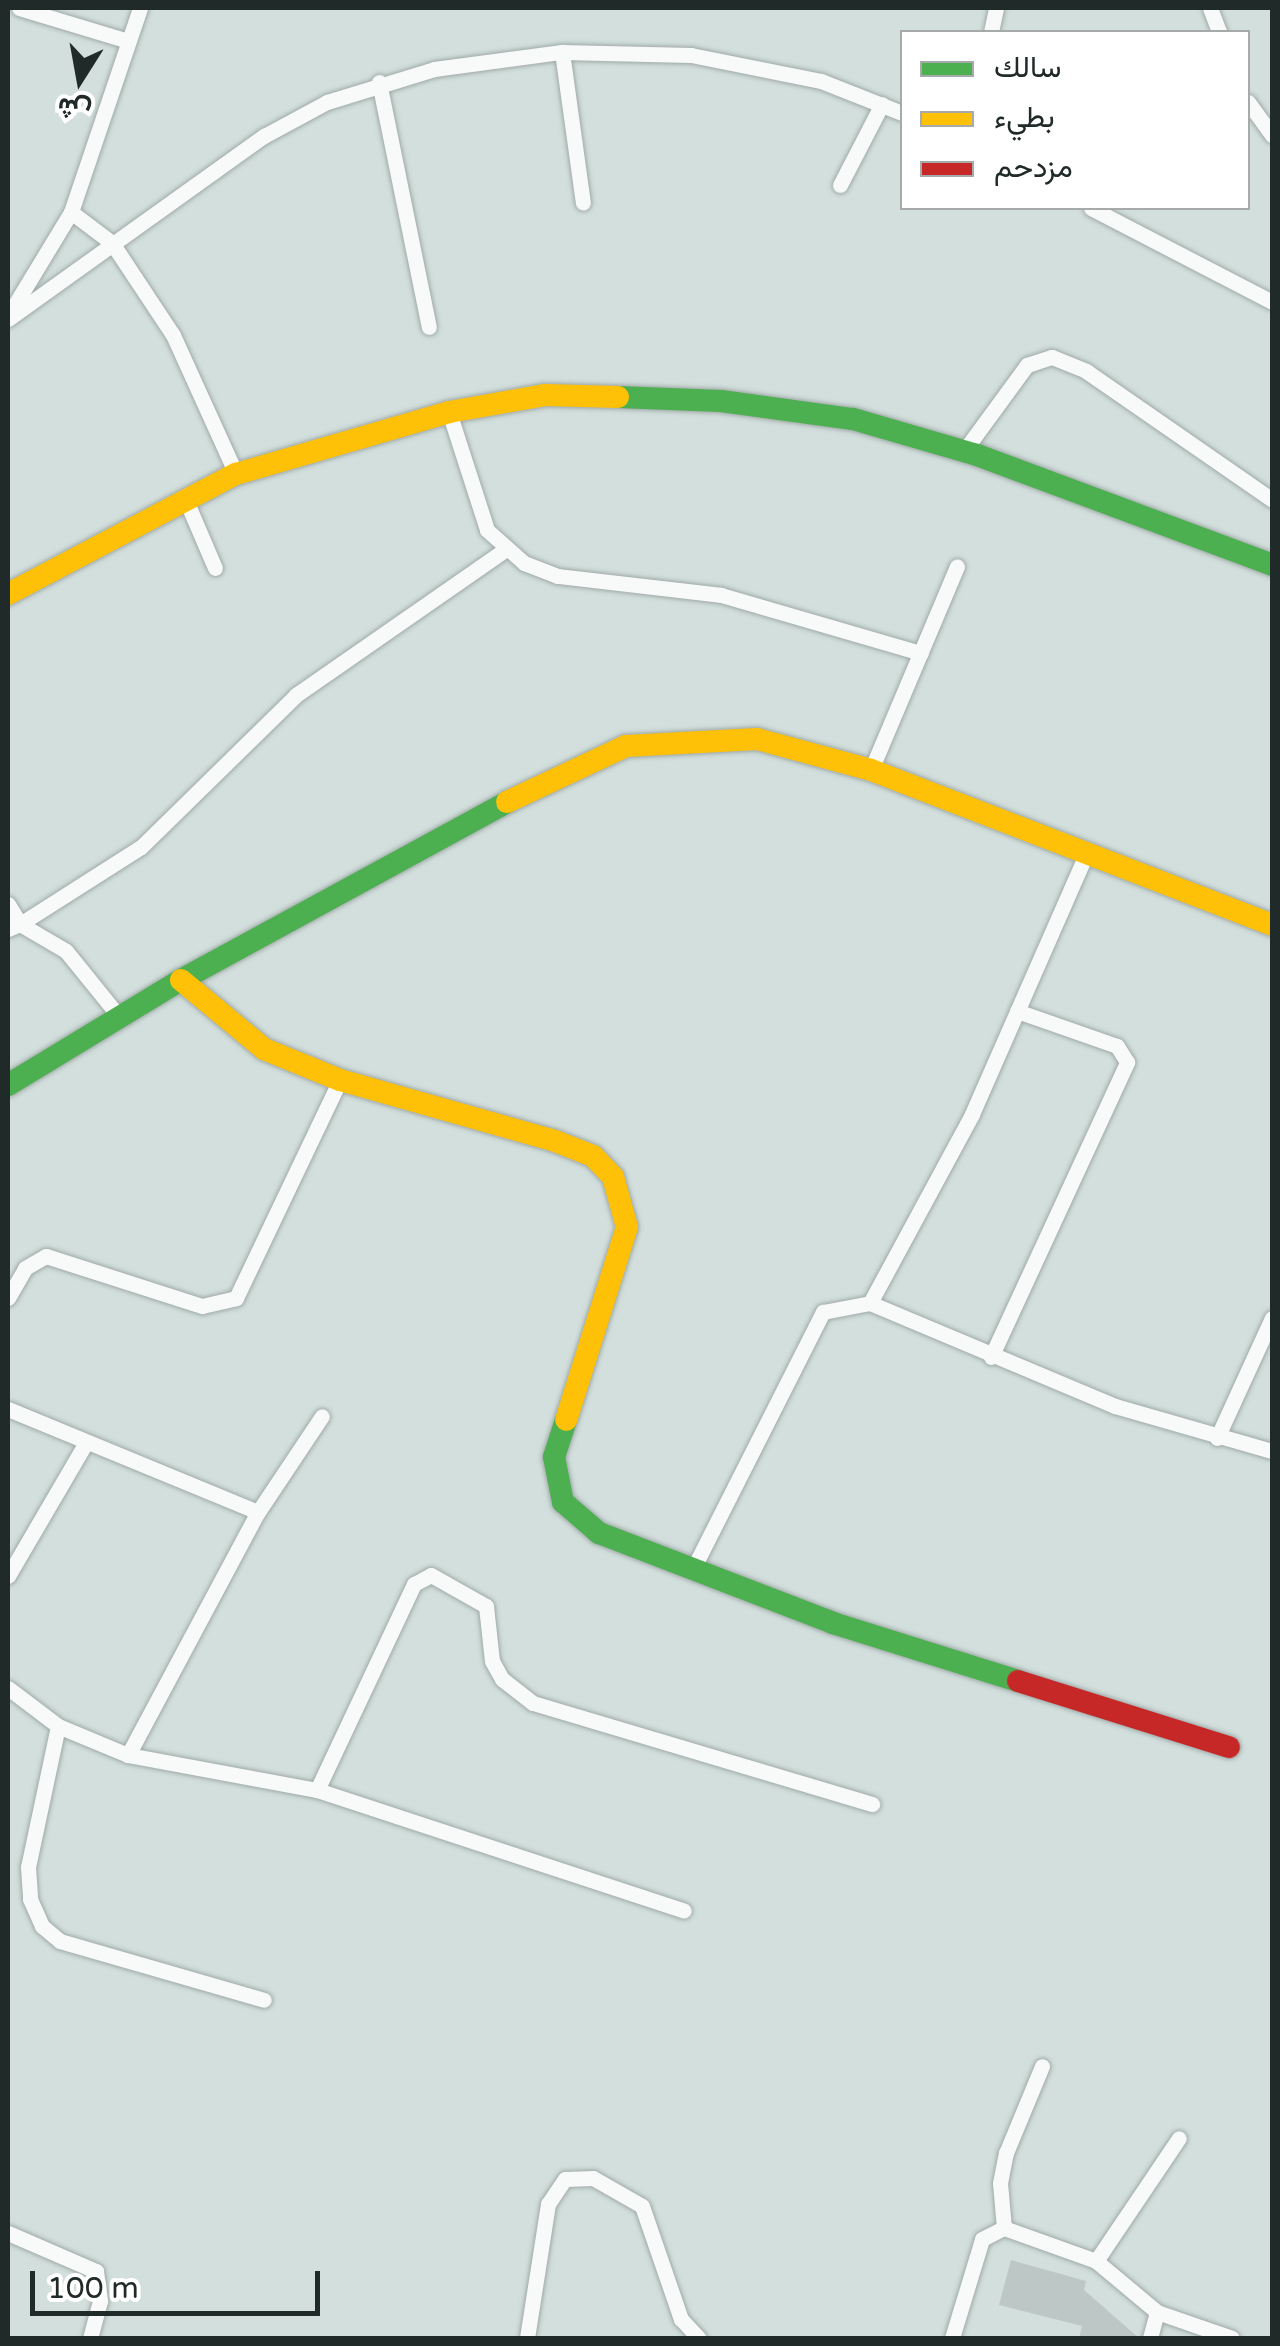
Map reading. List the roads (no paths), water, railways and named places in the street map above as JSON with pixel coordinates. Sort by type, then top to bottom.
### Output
[{"type":"street","points":[[19,8],[128,41]]},
{"type":"street","points":[[8,318],[71,212],[140,8]]},
{"type":"street","points":[[8,318],[264,136],[379,82],[562,52],[725,60],[821,82],[900,112]]},
{"type":"street","points":[[562,52],[582,204]]},
{"type":"street","points":[[379,82],[429,328]]},
{"type":"street","points":[[840,185],[882,104]]},
{"type":"street","points":[[1250,105],[1272,134]]},
{"type":"street","points":[[1095,210],[1272,302]]},
{"type":"street","points":[[71,212],[112,242],[189,364],[236,474]]},
{"type":"street","points":[[964,451],[1027,365],[1052,358],[1086,371],[1272,500]]},
{"type":"street","points":[[8,594],[236,474],[449,412],[546,395],[721,401],[854,419],[964,451],[1272,565]]},
{"type":"street","points":[[449,412],[482,521],[505,550],[558,576],[721,595],[921,653]]},
{"type":"street","points":[[185,498],[214,568]]},
{"type":"street","points":[[14,926],[141,848],[296,695],[505,550]]},
{"type":"street","points":[[871,770],[957,566]]},
{"type":"street","points":[[8,1085],[180,980],[538,784],[626,746],[724,736],[871,770],[1085,856],[1272,925]]},
{"type":"street","points":[[870,1303],[972,1114],[1085,856]]},
{"type":"street","points":[[8,904],[14,926],[66,951],[121,1019]]},
{"type":"street","points":[[180,980],[236,1032],[340,1080],[555,1140],[593,1156],[613,1178],[627,1228],[602,1324],[554,1458],[555,1482],[563,1502],[599,1533],[833,1623],[1229,1748]]},
{"type":"street","points":[[991,1357],[1127,1062],[1116,1046],[1017,1011]]},
{"type":"street","points":[[8,1298],[25,1268],[46,1256],[202,1306],[236,1298],[340,1080]]},
{"type":"street","points":[[694,1567],[772,1402],[824,1312],[870,1303],[991,1357],[1217,1438],[1272,1451]]},
{"type":"street","points":[[1217,1438],[1272,1318]]},
{"type":"street","points":[[8,1409],[85,1444],[258,1512]]},
{"type":"street","points":[[128,1756],[258,1512],[322,1416]]},
{"type":"street","points":[[8,1576],[85,1444]]},
{"type":"street","points":[[317,1790],[414,1584],[430,1575],[486,1606],[492,1660],[502,1680],[533,1703],[872,1804]]},
{"type":"street","points":[[8,1688],[58,1726],[128,1756],[317,1790],[684,1910]]},
{"type":"street","points":[[58,1726],[28,1867],[30,1899],[42,1926],[60,1941],[264,2000]]},
{"type":"street","points":[[1004,2228],[1000,2183],[1006,2153],[1042,2066]]},
{"type":"street","points":[[1096,2262],[1180,2138]]},
{"type":"street","points":[[527,2338],[548,2204],[566,2179],[593,2178],[642,2206],[681,2320],[698,2338]]},
{"type":"street","points":[[952,2338],[982,2239],[1004,2228],[1096,2262],[1157,2312],[1232,2338]]},
{"type":"street","points":[[8,2233],[96,2271],[100,2301],[90,2338]]},
{"type":"street","points":[[1150,2338],[1157,2312]]}]
